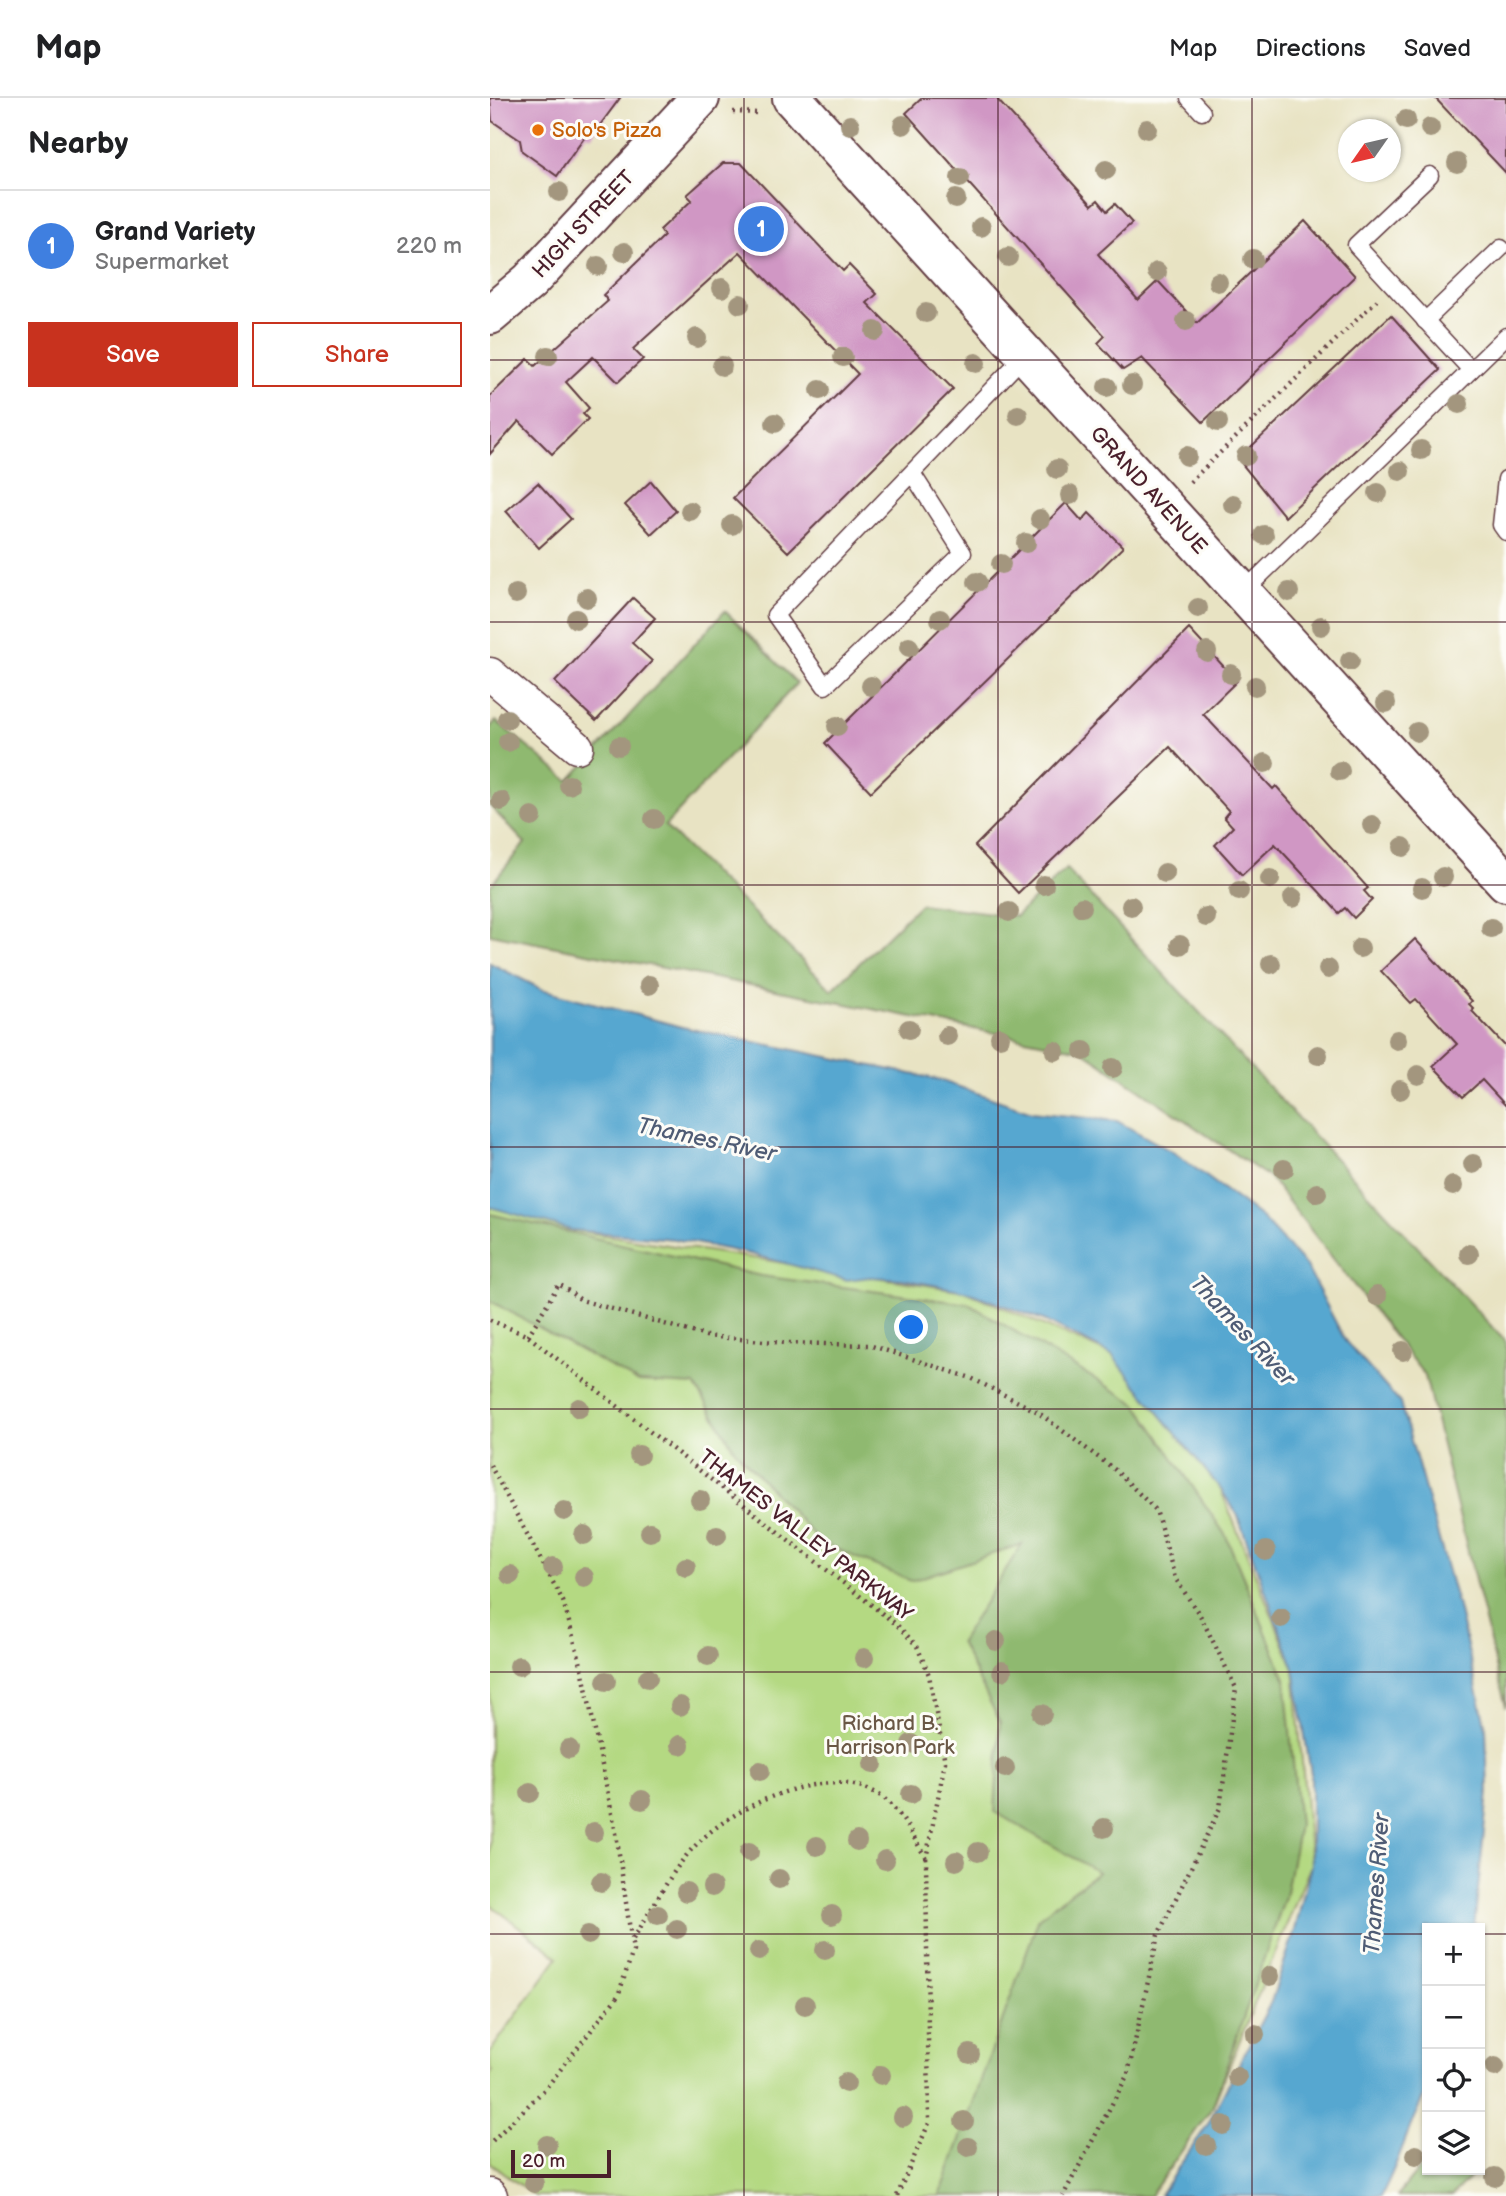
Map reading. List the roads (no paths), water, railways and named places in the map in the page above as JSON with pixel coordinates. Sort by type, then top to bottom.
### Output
[{"type":"street","name":"HIGH STREET","points":[[490,315],[530,281],[715,105]]},
{"type":"street","name":"GRAND AVENUE","points":[[780,105],[1025,355],[1506,882]]},
{"type":"street","points":[[490,674],[577,747]]},
{"type":"lane","points":[[1189,98],[1202,112]]},
{"type":"lane","points":[[1430,175],[1356,245],[1471,370]]},
{"type":"lane","points":[[1425,321],[1501,248]]},
{"type":"lane","points":[[1242,593],[1506,336]]},
{"type":"lane","points":[[912,473],[963,553],[825,686],[775,615],[1025,355]]},
{"type":"lane","points":[[1506,479],[1501,525],[1506,532]]},
{"type":"water","name":"Thames River","points":[[490,963],[541,989],[682,1027],[936,1079],[1032,1112],[1117,1121],[1176,1154],[1261,1217],[1306,1266],[1346,1342],[1400,1403],[1458,1607],[1486,1728],[1488,1793],[1475,1923],[1422,1923],[1422,2101],[1381,2196],[1159,2196],[1208,2124],[1271,2002],[1295,1930],[1311,1865],[1311,1774],[1294,1669],[1237,1514],[1220,1488],[1112,1355],[1046,1321],[965,1291],[902,1279],[870,1277],[847,1280],[751,1254],[674,1239],[571,1230],[490,1207]]},
{"type":"place","name":"Solo's Pizza","points":[[538,130]]},
{"type":"place","name":"Grand Variety","points":[[761,229]]},
{"type":"park label","name":"Richard B. Harrison Park","points":[[890,1735]]}]
